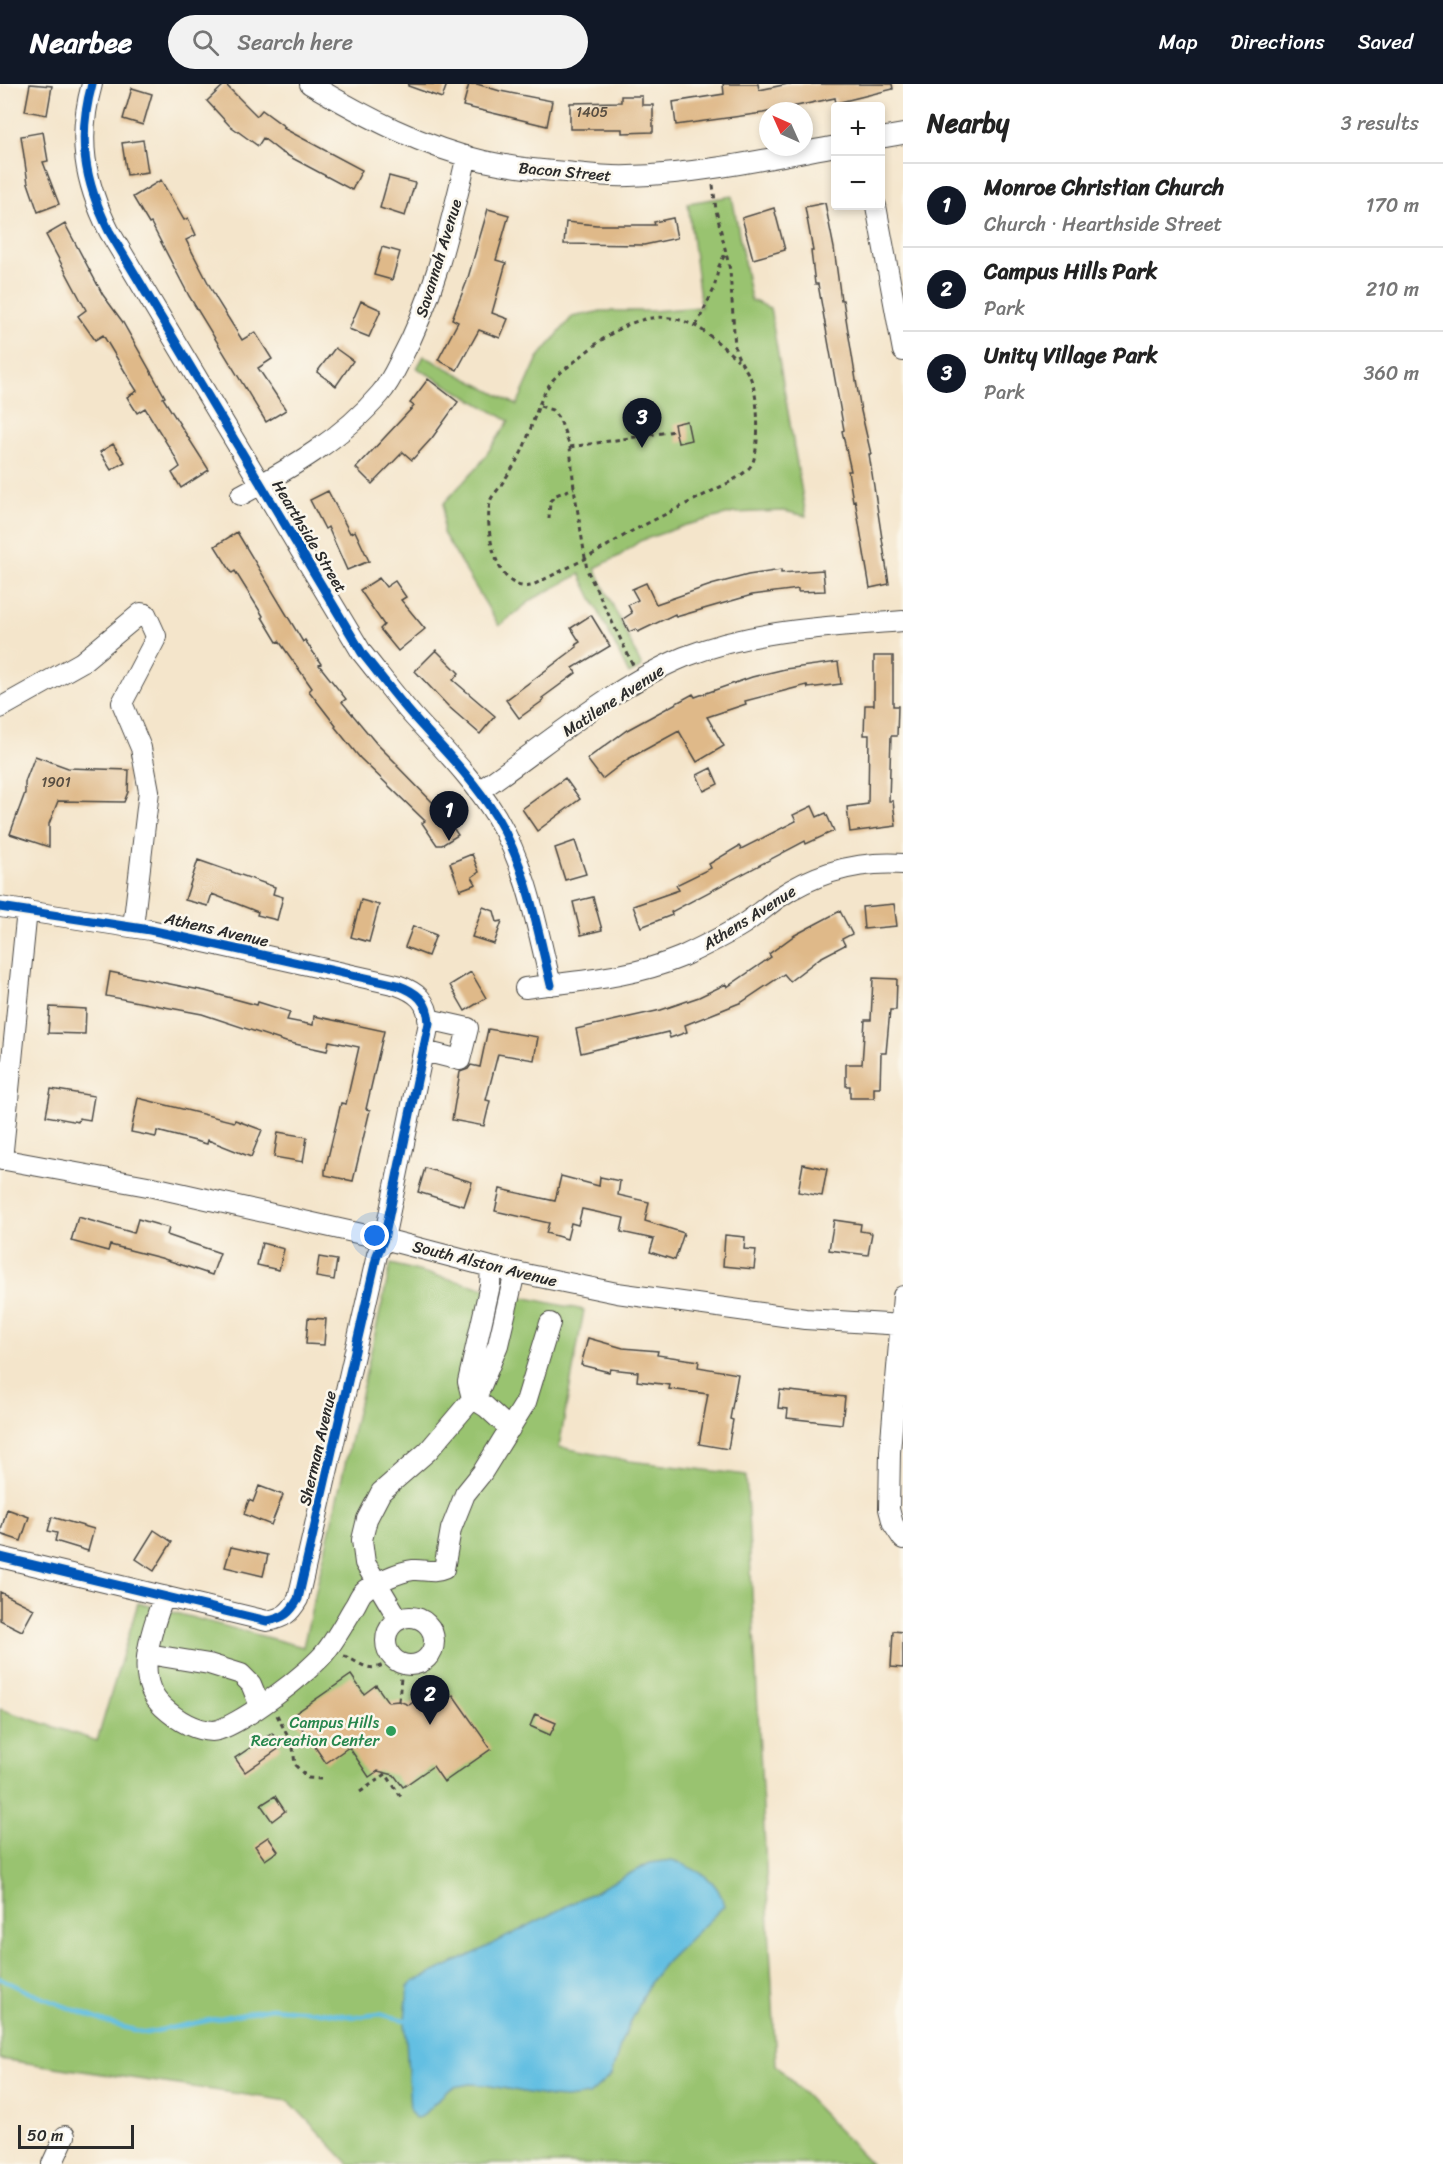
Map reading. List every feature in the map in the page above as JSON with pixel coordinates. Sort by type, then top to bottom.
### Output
[{"type":"street","name":"Hearthside Street","points":[[92,84],[84,123],[84,158],[92,193],[100,213],[362,653],[412,715],[471,778],[496,817],[513,850],[529,891],[550,985]]},
{"type":"street","name":"Bacon Street","points":[[310,84],[369,118],[467,156],[512,166],[604,176],[661,174],[831,147]]},
{"type":"street","points":[[885,137],[903,134]]},
{"type":"street","name":"Savannah Avenue","points":[[241,495],[330,441],[367,409],[382,392],[416,331],[432,287],[467,156]]},
{"type":"street","points":[[877,210],[903,351]]},
{"type":"street","points":[[0,708],[82,662],[141,613],[146,614],[156,636],[122,703],[141,748],[149,791],[133,927]]},
{"type":"street","name":"Matilene Avenue","points":[[479,791],[605,702],[640,680],[683,658],[731,641],[771,633],[903,621]]},
{"type":"street","name":"Athens Avenue","points":[[525,988],[598,980],[641,970],[680,957],[744,923],[802,883],[828,872],[860,864],[903,864]]},
{"type":"street","name":"Athens Avenue","points":[[0,907],[133,927],[397,985],[412,990],[422,998]]},
{"type":"street","points":[[1,1160],[27,910]]},
{"type":"street","name":"Sherman Avenue","points":[[0,1557],[267,1621],[282,1618],[291,1610],[298,1599],[377,1255],[384,1239],[423,1051],[428,1012],[422,998]]},
{"type":"street","points":[[423,1051],[460,1060],[468,1028],[428,1019]]},
{"type":"street","name":"South Alston Avenue","points":[[1,1160],[124,1181],[384,1239],[491,1267],[617,1293],[814,1320],[902,1325]]},
{"type":"street","points":[[491,1267],[490,1285],[468,1382],[472,1398],[486,1407],[510,1429]]},
{"type":"street","points":[[399,1620],[364,1563],[362,1540],[368,1519],[381,1491],[428,1451],[485,1382],[498,1345],[515,1272]]},
{"type":"street","points":[[903,1296],[890,1452],[889,1509],[893,1524],[903,1539]]},
{"type":"street","points":[[164,1596],[151,1635],[148,1654],[148,1684],[155,1700],[174,1717],[194,1727],[213,1731],[231,1724],[307,1673],[327,1652],[363,1591],[393,1574],[414,1570],[437,1572],[444,1569],[451,1529],[465,1494],[482,1473],[526,1402],[550,1323]]},
{"type":"street","points":[[407,1617],[422,1620],[430,1627],[434,1637],[432,1652],[428,1658],[418,1664],[406,1665],[396,1661],[386,1647],[387,1634],[392,1625],[407,1617]]},
{"type":"street","points":[[148,1654],[209,1664],[241,1674],[264,1703]]},
{"type":"street","points":[[52,2164],[65,2136]]},
{"type":"path","points":[[711,167],[716,210],[731,278],[735,348],[738,360]]},
{"type":"path","points":[[696,326],[714,289],[725,252]]},
{"type":"path","points":[[662,318],[696,326],[738,360],[750,378],[755,397],[756,444],[753,463],[748,470],[732,481],[632,531],[585,559],[531,586],[523,588],[507,579],[495,553],[489,517],[491,498],[522,452],[549,385],[607,335],[634,321],[662,318]]},
{"type":"path","points":[[540,406],[552,410],[561,420],[570,447],[587,570],[640,680]]},
{"type":"path","points":[[637,407],[643,436]]},
{"type":"path","points":[[570,447],[675,431]]},
{"type":"path","points":[[549,519],[550,501],[555,495],[574,488]]},
{"type":"path","points":[[399,1701],[401,1677],[406,1665]]},
{"type":"path","points":[[264,1703],[293,1747],[295,1765],[308,1778],[321,1779]]},
{"type":"path","points":[[360,1792],[386,1774],[403,1800]]},
{"type":"green space","points":[[732,196],[751,300],[770,308],[806,516],[784,511],[734,513],[686,525],[640,541],[619,556],[595,568],[642,667],[629,674],[580,574],[533,599],[499,626],[443,533],[444,503],[480,464],[509,421],[417,368],[424,356],[517,405],[538,358],[572,317],[602,311],[652,311],[701,307],[688,203]]},
{"type":"green space","points":[[391,1264],[503,1293],[584,1310],[559,1447],[630,1461],[746,1475],[776,2065],[871,2164],[349,2164],[289,2101],[0,2059],[0,1709],[97,1741],[138,1603],[303,1647]]},
{"type":"water","points":[[672,1860],[706,1876],[717,1888],[724,1906],[667,1961],[651,1981],[622,2040],[611,2075],[589,2095],[566,2098],[485,2085],[470,2084],[454,2087],[446,2091],[421,2117],[415,2118],[410,2111],[405,2020],[408,1987],[413,1982],[477,1952],[650,1863]]},
{"type":"building","points":[[30,84],[52,86],[47,115],[25,111]]},
{"type":"building","points":[[225,84],[257,116],[262,110],[285,127],[283,128],[362,170],[352,190],[281,152],[263,138],[258,146],[229,125],[207,101]]},
{"type":"building","points":[[408,84],[447,84],[442,98],[408,86]]},
{"type":"building","points":[[469,84],[552,101],[547,126],[463,106]]},
{"type":"building","points":[[723,84],[758,84],[759,90],[788,84],[892,84],[893,89],[840,102],[836,102],[835,98],[813,103],[759,102],[759,114],[676,125],[673,102],[724,94]]},
{"type":"building","points":[[132,88],[152,94],[143,125],[123,119]]},
{"type":"building","points":[[621,96],[642,96],[642,105],[653,105],[653,132],[622,133],[622,129],[570,129],[570,103],[621,102]]},
{"type":"building","points":[[43,132],[48,161],[43,162],[59,204],[38,212],[28,183],[21,136]]},
{"type":"building","points":[[143,140],[148,172],[127,175],[122,143]]},
{"type":"building","points":[[389,176],[415,183],[405,216],[380,208]]},
{"type":"building","points":[[161,180],[184,220],[188,218],[196,235],[186,240],[217,300],[242,340],[255,332],[272,359],[258,368],[286,410],[266,422],[189,296],[151,223],[149,224],[133,197]]},
{"type":"building","points":[[825,203],[861,411],[871,454],[869,454],[889,584],[870,588],[855,500],[853,501],[848,471],[851,471],[842,431],[844,430],[818,284],[815,284],[811,251],[813,251],[805,207]]},
{"type":"building","points":[[774,208],[785,250],[753,259],[742,218]]},
{"type":"building","points":[[488,209],[509,215],[496,260],[506,263],[492,313],[508,319],[500,338],[479,330],[457,370],[438,360],[458,322],[452,319],[467,281]]},
{"type":"building","points":[[673,218],[677,238],[644,245],[564,244],[566,222],[597,225],[655,225],[654,222]]},
{"type":"building","points":[[65,224],[103,295],[122,321],[165,397],[163,398],[209,470],[181,488],[172,473],[180,467],[174,455],[145,408],[137,413],[127,397],[137,391],[103,335],[95,340],[78,316],[86,310],[46,235]]},
{"type":"building","points":[[382,247],[400,252],[392,280],[374,275]]},
{"type":"building","points":[[361,301],[381,310],[369,337],[349,329]]},
{"type":"building","points":[[335,348],[353,361],[336,386],[317,372]]},
{"type":"building","points":[[428,379],[458,402],[432,438],[412,460],[403,452],[372,484],[356,468],[414,406],[410,403]]},
{"type":"building","points":[[687,421],[691,440],[678,443],[674,424]]},
{"type":"building","points":[[113,444],[125,462],[111,470],[100,452]]},
{"type":"building","points":[[328,491],[350,533],[355,531],[369,561],[347,570],[328,527],[325,529],[310,500]]},
{"type":"building","points":[[237,532],[303,642],[305,640],[321,664],[319,665],[346,699],[342,702],[376,743],[443,813],[458,835],[442,845],[437,845],[422,823],[425,821],[360,758],[335,727],[309,691],[312,688],[279,641],[277,642],[235,571],[232,573],[215,546]]},
{"type":"building","points":[[781,570],[781,573],[823,570],[825,591],[798,592],[798,589],[752,595],[676,617],[675,614],[638,632],[636,629],[629,632],[623,619],[632,613],[628,605],[638,600],[632,589],[646,583],[656,604],[711,585],[748,575]]},
{"type":"building","points":[[379,578],[386,587],[395,581],[406,597],[401,600],[425,629],[398,651],[380,629],[384,625],[360,590]]},
{"type":"building","points":[[591,615],[610,646],[573,668],[576,673],[519,718],[506,700],[577,647],[575,645],[580,642],[571,628]]},
{"type":"building","points":[[436,650],[459,673],[453,680],[495,716],[480,734],[449,707],[415,671]]},
{"type":"building","points":[[874,656],[893,656],[893,706],[898,706],[897,736],[891,736],[889,801],[893,801],[896,826],[850,832],[847,807],[868,804],[869,735],[864,735],[865,705],[874,705]]},
{"type":"building","points":[[838,662],[841,684],[808,688],[807,685],[745,701],[746,704],[707,717],[724,746],[697,762],[679,731],[628,759],[602,779],[587,759],[627,730],[693,694],[695,697],[752,677],[785,669]]},
{"type":"building","points":[[35,756],[68,768],[129,770],[128,792],[124,802],[58,801],[49,824],[49,847],[10,834]]},
{"type":"building","points":[[711,768],[718,784],[704,791],[697,775]]},
{"type":"building","points":[[565,778],[580,799],[537,831],[522,809]]},
{"type":"building","points":[[812,806],[817,817],[826,813],[834,831],[806,844],[805,841],[671,912],[672,915],[641,927],[633,906],[679,890],[676,885],[711,868],[709,864],[739,846],[741,849],[796,821],[793,815]]},
{"type":"building","points":[[575,841],[586,874],[565,880],[555,848]]},
{"type":"building","points":[[472,854],[479,872],[472,877],[476,884],[460,890],[450,863]]},
{"type":"building","points":[[198,860],[275,887],[273,894],[283,897],[277,920],[257,915],[258,912],[212,894],[208,906],[185,900]]},
{"type":"building","points":[[593,897],[602,930],[581,935],[573,902]]},
{"type":"building","points":[[361,900],[379,905],[369,942],[351,937]]},
{"type":"building","points":[[894,904],[897,926],[864,929],[862,907]]},
{"type":"building","points":[[483,907],[494,911],[497,922],[502,921],[494,944],[472,937]]},
{"type":"building","points":[[840,911],[852,934],[842,939],[845,945],[820,958],[790,981],[784,974],[742,1002],[685,1025],[687,1032],[670,1038],[668,1032],[581,1053],[576,1029],[661,1010],[699,997],[726,984],[727,987],[771,957],[769,954],[795,935]]},
{"type":"building","points":[[413,926],[436,935],[428,956],[405,947]]},
{"type":"building","points":[[110,972],[205,991],[257,1005],[258,1002],[290,1012],[287,1020],[313,1025],[314,1016],[384,1031],[366,1109],[370,1110],[353,1181],[325,1175],[325,1170],[341,1103],[346,1104],[359,1047],[329,1041],[327,1051],[286,1042],[202,1014],[106,996]]},
{"type":"building","points":[[471,972],[486,998],[465,1011],[450,985]]},
{"type":"building","points":[[873,978],[897,979],[896,1010],[890,1010],[886,1053],[881,1053],[880,1088],[874,1088],[874,1098],[850,1098],[850,1086],[846,1086],[846,1064],[862,1064],[865,1020],[871,1020]]},
{"type":"building","points":[[50,1007],[86,1009],[85,1034],[48,1033]]},
{"type":"building","points":[[488,1029],[538,1037],[534,1060],[498,1054],[486,1100],[490,1101],[484,1126],[452,1120],[460,1072],[471,1065],[480,1067]]},
{"type":"building","points":[[51,1089],[94,1096],[90,1120],[79,1118],[78,1122],[46,1116]]},
{"type":"building","points":[[138,1098],[234,1122],[235,1120],[262,1130],[251,1157],[208,1140],[207,1144],[157,1131],[156,1137],[131,1132]]},
{"type":"building","points":[[278,1132],[307,1137],[303,1162],[274,1157]]},
{"type":"building","points":[[803,1164],[827,1169],[822,1196],[798,1192]]},
{"type":"building","points":[[425,1168],[472,1182],[464,1206],[418,1192]]},
{"type":"building","points":[[561,1176],[599,1186],[600,1177],[620,1181],[618,1195],[649,1202],[645,1221],[684,1233],[675,1260],[650,1252],[654,1239],[621,1232],[624,1218],[582,1209],[578,1225],[571,1223],[567,1239],[546,1233],[549,1223],[495,1211],[500,1189],[555,1201]]},
{"type":"building","points":[[78,1217],[134,1233],[138,1219],[169,1228],[167,1235],[220,1253],[212,1275],[161,1258],[110,1245],[108,1251],[71,1241]]},
{"type":"building","points":[[834,1220],[861,1224],[860,1231],[872,1233],[868,1255],[829,1250]]},
{"type":"building","points":[[725,1235],[745,1237],[744,1249],[756,1250],[754,1269],[723,1266]]},
{"type":"building","points":[[262,1243],[284,1249],[279,1270],[257,1265]]},
{"type":"building","points":[[319,1257],[337,1260],[334,1280],[316,1277]]},
{"type":"building","points":[[308,1318],[326,1319],[324,1345],[306,1344]]},
{"type":"building","points":[[588,1338],[623,1348],[658,1351],[657,1355],[699,1361],[698,1367],[738,1374],[730,1419],[733,1420],[728,1449],[699,1444],[708,1394],[669,1389],[670,1385],[637,1381],[638,1372],[610,1369],[609,1372],[581,1365]]},
{"type":"building","points":[[780,1390],[845,1397],[842,1424],[787,1418],[788,1409],[778,1408]]},
{"type":"building","points":[[259,1486],[283,1495],[271,1525],[244,1514],[249,1500],[253,1502]]},
{"type":"building","points":[[7,1509],[29,1517],[21,1541],[0,1534]]},
{"type":"building","points":[[52,1517],[94,1529],[88,1551],[55,1541],[57,1533],[48,1531]]},
{"type":"building","points":[[154,1530],[172,1542],[154,1571],[136,1559]]},
{"type":"building","points":[[231,1547],[268,1555],[263,1576],[225,1567]]},
{"type":"building","points":[[0,1592],[34,1609],[22,1631],[0,1620]]},
{"type":"building","points":[[893,1631],[903,1632],[903,1668],[891,1667]]},
{"type":"building","name":"Campus Hills Recreation Center","points":[[351,1675],[364,1694],[376,1685],[388,1702],[399,1701],[409,1705],[426,1694],[436,1707],[453,1695],[491,1749],[444,1782],[433,1766],[403,1787],[394,1775],[378,1771],[369,1777],[349,1747],[326,1763],[293,1715]]},
{"type":"building","points":[[535,1714],[556,1723],[550,1735],[530,1726]]},
{"type":"building","points":[[272,1733],[281,1747],[245,1772],[235,1758]]},
{"type":"building","points":[[275,1796],[285,1811],[272,1821],[261,1805]]},
{"type":"building","points":[[268,1837],[278,1851],[265,1860],[255,1846]]},
{"type":"waterway","points":[[0,1978],[28,1992],[108,2023],[146,2033],[270,2008],[355,2017],[380,2014],[411,2020]]},
{"type":"cycle path","points":[[92,84],[85,123],[86,159],[94,195],[109,231],[362,653],[407,709],[468,777],[496,816],[516,856],[523,877],[551,985]]},
{"type":"cycle path","points":[[0,907],[150,930],[397,985],[420,998],[424,1003],[429,1023],[384,1239],[377,1255],[298,1599],[292,1608],[286,1614],[267,1621],[0,1557]]},
{"type":"place","name":"Unity Village Park","points":[[642,448]]},
{"type":"place","name":"Monroe Christian Church","points":[[449,841]]},
{"type":"place","name":"Campus Hills Park","points":[[430,1725]]},
{"type":"place","name":"Campus Hills Recreation Center","points":[[391,1731]]}]
